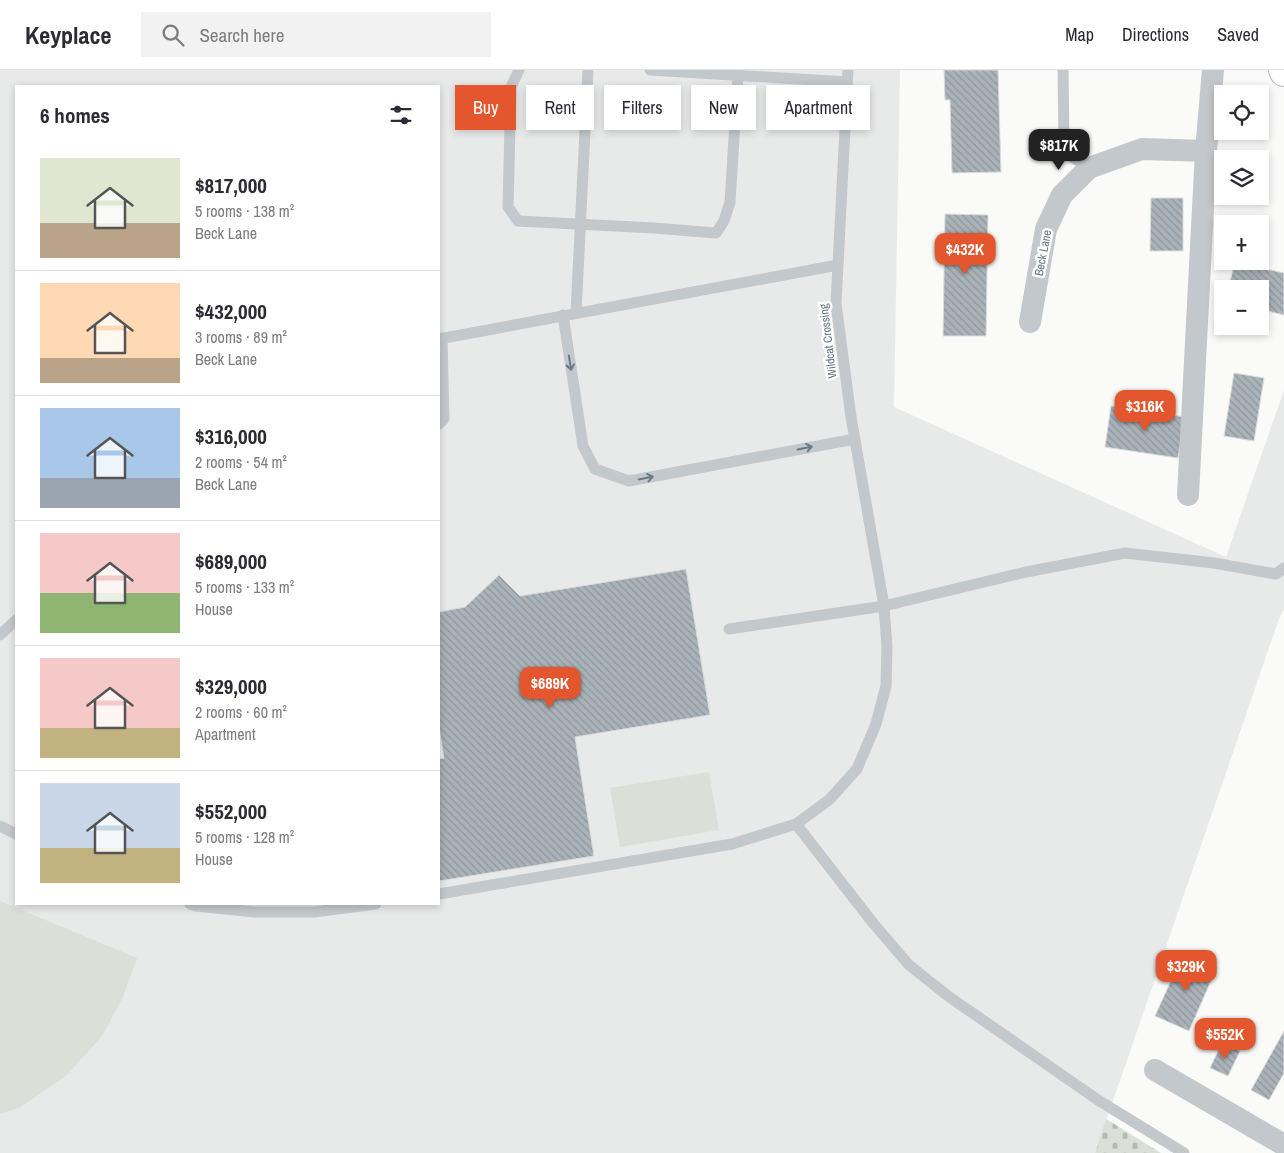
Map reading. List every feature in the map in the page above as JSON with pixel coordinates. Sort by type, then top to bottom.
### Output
[{"type":"street","points":[[1188,495],[1206,151],[1213,70]]},
{"type":"street","name":"Beck Lane","points":[[1030,322],[1046,229],[1062,195],[1089,168],[1142,149],[1206,151]]},
{"type":"street","points":[[1154,1070],[1284,1144]]},
{"type":"lane","points":[[519,70],[511,87],[508,206],[518,221],[716,233],[724,221],[730,202],[738,75]]},
{"type":"lane","points":[[576,313],[588,70]]},
{"type":"lane","points":[[650,70],[847,82]]},
{"type":"lane","name":"Wildcat Crossing","points":[[440,894],[732,844],[796,824],[829,800],[857,769],[876,724],[886,686],[887,647],[884,606],[855,439],[836,304],[848,70]]},
{"type":"lane","points":[[1063,70],[1064,143],[1072,157],[1089,168]]},
{"type":"lane","points":[[440,423],[444,419],[440,338],[838,265]]},
{"type":"lane","points":[[563,315],[583,446],[596,469],[629,481],[855,439]]},
{"type":"lane","points":[[729,629],[884,606],[1026,572],[1126,553],[1214,563],[1276,574],[1284,568]]},
{"type":"lane","points":[[0,635],[15,621]]},
{"type":"lane","points":[[796,824],[873,923],[909,965],[948,996],[1098,1100],[1184,1153]]},
{"type":"lane","points":[[0,826],[15,834]]},
{"type":"lane","points":[[193,905],[238,906],[254,912],[314,912],[368,905]]},
{"type":"shaded area","points":[[0,70],[900,70],[894,407],[1226,557],[1284,390],[1284,610],[1280,616],[1095,1153],[0,1153]]},
{"type":"green space","points":[[709,772],[719,830],[620,847],[610,788]]},
{"type":"green space","points":[[0,901],[137,958],[123,997],[102,1036],[66,1076],[19,1108],[0,1114]]},
{"type":"green space","points":[[1106,1119],[1161,1153],[1095,1153]]},
{"type":"building","points":[[944,70],[998,70],[1001,172],[952,173],[950,100],[945,100]]},
{"type":"building","points":[[1151,198],[1183,198],[1183,251],[1150,251]]},
{"type":"building","points":[[945,214],[988,215],[986,336],[943,336]]},
{"type":"building","points":[[1233,270],[1269,270],[1284,273],[1284,315],[1269,311],[1269,280],[1230,280]]},
{"type":"building","points":[[1234,373],[1264,378],[1254,441],[1224,436]]},
{"type":"building","points":[[1111,406],[1185,417],[1178,458],[1105,447]]},
{"type":"building","points":[[686,569],[710,715],[575,737],[594,856],[440,881],[440,759],[444,758],[440,734],[440,612],[465,607],[499,575],[520,596]]},
{"type":"building","points":[[1184,952],[1217,967],[1189,1031],[1155,1016]]},
{"type":"building","points":[[1284,1031],[1284,1073],[1269,1100],[1251,1090]]},
{"type":"building","points":[[1222,1043],[1240,1051],[1228,1076],[1210,1068]]}]
